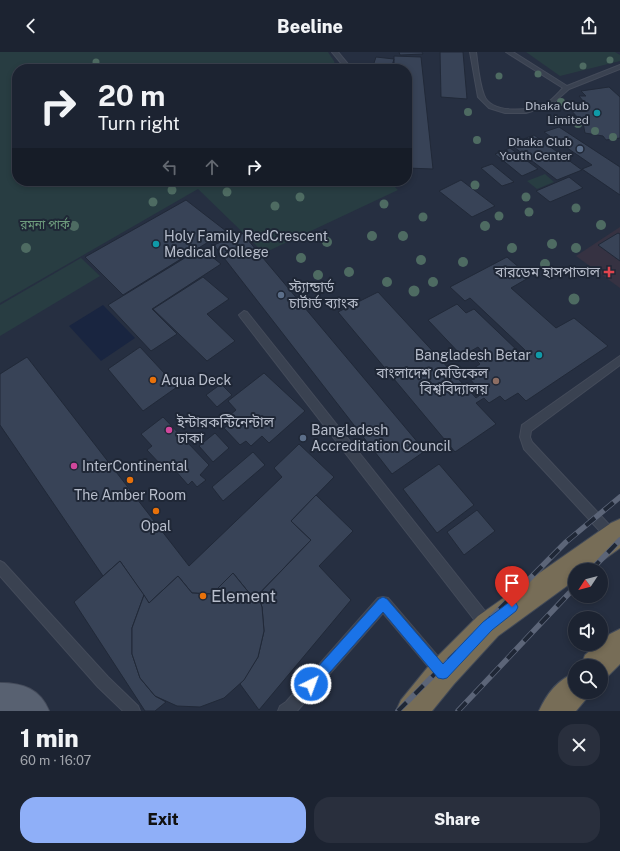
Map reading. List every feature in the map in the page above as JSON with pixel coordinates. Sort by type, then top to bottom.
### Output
[{"type":"highway","points":[[412,711],[443,673],[488,626],[524,598],[617,534]]},
{"type":"highway","points":[[604,659],[620,644]]},
{"type":"highway","points":[[555,711],[568,696]]},
{"type":"main road","points":[[4,702],[26,703],[33,711]]},
{"type":"lane","points":[[335,52],[345,64]]},
{"type":"lane","points":[[473,52],[481,97],[491,107],[505,111],[526,111],[549,104],[567,88],[620,67]]},
{"type":"lane","points":[[509,52],[567,88]]},
{"type":"lane","points":[[244,315],[488,626]]},
{"type":"lane","points":[[617,534],[528,446],[525,437],[526,428],[620,360]]},
{"type":"lane","points":[[0,567],[103,682],[133,711]]},
{"type":"lane","points":[[285,711],[291,707],[383,603],[443,673]]},
{"type":"shaded area","name":"বারডেম হাসপাতাল","points":[[620,227],[620,288],[576,256]]},
{"type":"green space","name":"রমনা পার্ক","points":[[0,52],[328,52],[335,64],[12,64],[12,186],[394,186],[398,190],[264,253],[198,189],[0,303]]},
{"type":"green space","points":[[526,52],[615,52],[620,55],[620,61],[560,76]]},
{"type":"green space","points":[[545,174],[554,182],[537,189],[527,181]]},
{"type":"green space","points":[[81,258],[100,276],[0,336],[0,305]]},
{"type":"water","points":[[103,305],[135,338],[101,361],[69,326]]},
{"type":"building","points":[[399,52],[422,52],[423,54],[400,55]]},
{"type":"building","points":[[440,52],[463,52],[467,99],[441,97]]},
{"type":"building","points":[[394,56],[421,57],[433,169],[412,168],[412,64],[394,64]]},
{"type":"building","points":[[376,57],[394,59],[392,64],[374,64]]},
{"type":"building","name":"Dhaka Club Limited","points":[[609,87],[620,97],[620,138],[606,140],[603,136],[585,133],[583,123],[565,104],[584,102],[579,96],[586,96],[581,91]]},
{"type":"building","name":"Dhaka Club Youth Center","points":[[559,127],[620,167],[620,195],[582,169],[592,165],[544,132]]},
{"type":"building","points":[[534,135],[582,170],[557,180],[510,144]]},
{"type":"building","points":[[510,148],[538,169],[522,176],[495,154]]},
{"type":"building","points":[[492,164],[514,182],[502,186],[481,168]]},
{"type":"building","points":[[569,177],[583,188],[550,202],[536,191]]},
{"type":"building","points":[[461,180],[495,206],[472,217],[439,191]]},
{"type":"building","name":"Holy Family RedCrescent Medical College","points":[[186,200],[226,231],[123,295],[85,257]]},
{"type":"building","points":[[242,233],[425,451],[392,474],[214,245]]},
{"type":"building","points":[[618,233],[620,234],[620,261],[598,245]]},
{"type":"building","points":[[201,248],[221,264],[152,309],[177,334],[151,351],[108,305]]},
{"type":"building","name":"Bangladesh Betar","points":[[507,257],[530,277],[511,288],[556,328],[574,318],[608,346],[526,401],[518,393],[505,401],[500,396],[489,403],[484,398],[476,403],[496,424],[455,452],[338,312],[378,292],[476,398],[483,393],[465,374],[480,364],[475,359],[484,354],[478,347],[462,356],[428,320],[457,304],[466,313],[474,309],[520,353],[525,350],[470,298],[465,301],[450,287]]},
{"type":"building","points":[[203,277],[229,299],[207,314],[235,341],[207,361],[153,309]]},
{"type":"building","points":[[140,347],[177,387],[143,411],[108,369]]},
{"type":"building","points":[[27,357],[189,566],[282,477],[274,468],[299,444],[334,477],[291,521],[311,540],[254,599],[233,573],[212,594],[192,593],[178,576],[149,603],[120,561],[103,576],[0,425],[0,374]]},
{"type":"building","points":[[264,373],[305,411],[269,443],[262,436],[251,446],[246,441],[240,445],[224,428],[230,424],[225,419],[236,410],[228,401]]},
{"type":"building","points":[[221,384],[232,395],[217,407],[206,395]]},
{"type":"building","points":[[163,417],[209,465],[200,475],[206,480],[197,487],[192,481],[188,485],[167,461],[162,466],[147,450],[152,446],[141,434]]},
{"type":"building","points":[[215,433],[229,448],[213,462],[199,446]]},
{"type":"building","points":[[253,452],[265,465],[223,501],[212,487]]},
{"type":"building","points":[[439,464],[474,505],[437,533],[403,489]]},
{"type":"building","points":[[316,495],[353,531],[319,566],[351,600],[259,710],[240,684],[258,657],[264,631],[262,607],[258,595],[311,540],[291,521]]},
{"type":"building","points":[[477,510],[495,531],[464,555],[447,532]]},
{"type":"building","points":[[120,561],[144,595],[132,628],[132,654],[140,678],[155,696],[166,702],[155,711],[145,711],[74,602]]},
{"type":"building","points":[[233,573],[254,599],[258,595],[262,607],[264,631],[258,657],[244,680],[224,698],[200,707],[177,706],[155,696],[140,678],[132,654],[132,628],[144,595],[149,603],[178,576],[192,593],[212,594]]},
{"type":"railway","points":[[398,711],[566,542],[620,497]]},
{"type":"railway","points":[[598,563],[620,540]]},
{"type":"railway","points":[[458,711],[568,594]]},
{"type":"place","name":"Dhaka Club Limited","points":[[597,113]]},
{"type":"place","name":"Dhaka Club Youth Center","points":[[580,149]]},
{"type":"place","name":"Holy Family RedCrescent Medical College","points":[[156,244]]},
{"type":"place","name":"বারডেম হাসপাতাল","points":[[609,272]]},
{"type":"place","name":"স্ট্যান্ডার্ড চার্টার্ড ব্যাংক","points":[[281,295]]},
{"type":"place","name":"Bangladesh Betar","points":[[539,355]]},
{"type":"place","name":"Aqua Deck","points":[[153,380]]},
{"type":"place","name":"বাংলাদেশ মেডিকেল বিশ্ববিদ্যালয়","points":[[496,381]]},
{"type":"place","name":"ইন্টারকন্টিনেন্টাল ঢাকা","points":[[169,430]]},
{"type":"place","name":"Bangladesh Accreditation Council","points":[[303,438]]},
{"type":"place","name":"InterContinental","points":[[74,466]]},
{"type":"place","name":"The Amber Room","points":[[130,480]]},
{"type":"place","name":"Opal","points":[[156,511]]},
{"type":"place","name":"Element","points":[[203,596]]},
{"type":"route","points":[[311,684],[383,603],[443,673],[488,626],[512,607]]}]
